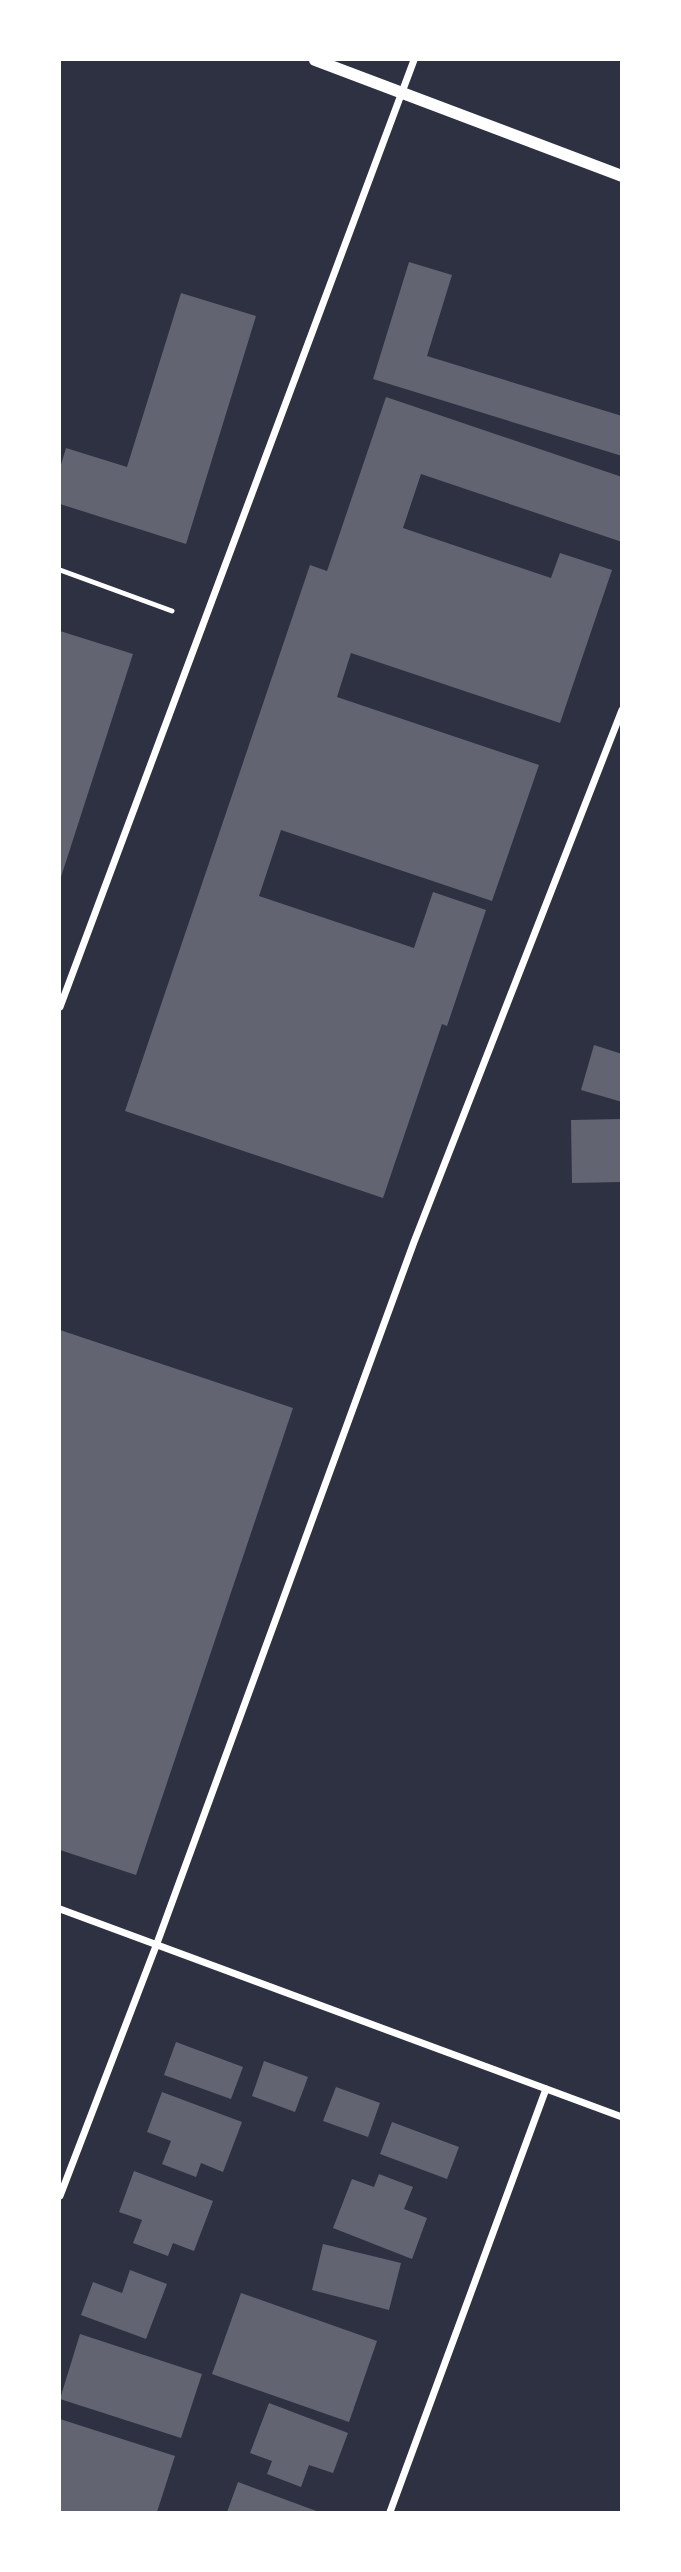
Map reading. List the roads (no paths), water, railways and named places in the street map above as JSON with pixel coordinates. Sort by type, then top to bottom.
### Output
[{"type":"street","points":[[314,60],[621,176]]},
{"type":"street","points":[[60,1007],[414,60]]},
{"type":"street","points":[[60,2196],[156,1946],[414,1242],[621,710]]},
{"type":"street","points":[[60,1909],[621,2117]]},
{"type":"street","points":[[390,2512],[546,2089]]},
{"type":"lane","points":[[60,570],[172,611]]}]
